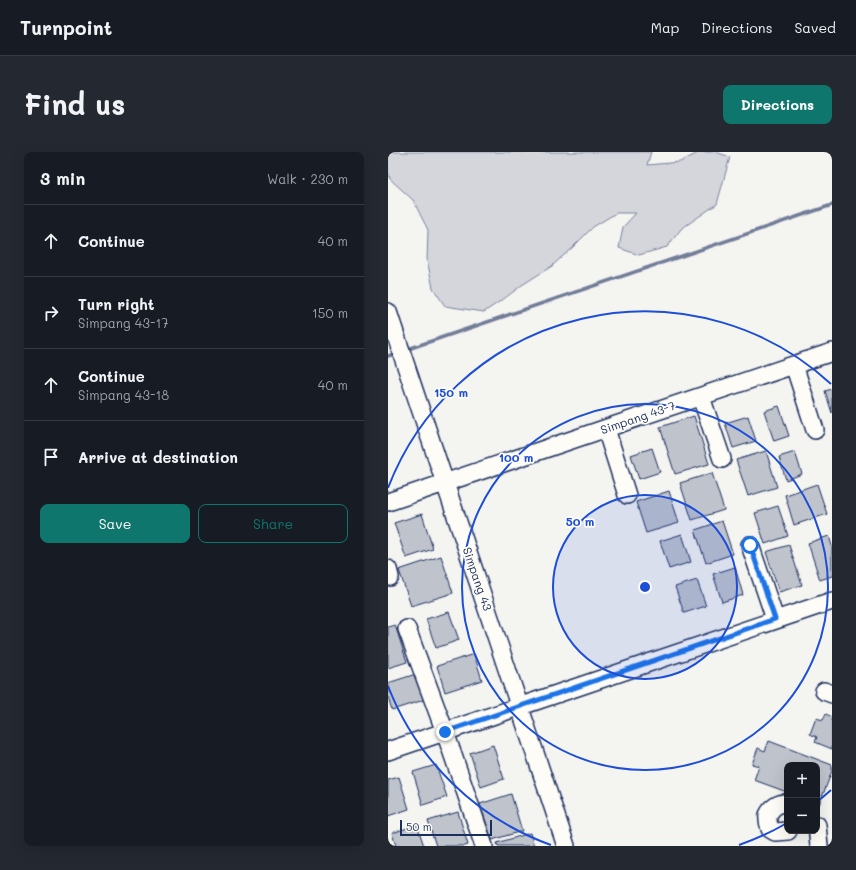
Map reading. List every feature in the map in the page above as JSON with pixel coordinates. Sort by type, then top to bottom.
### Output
[{"type":"street","name":"Simpang 43","points":[[388,312],[444,482],[521,706],[566,846]]},
{"type":"street","name":"Simpang 43-7","points":[[388,502],[832,352]]},
{"type":"street","points":[[794,365],[815,430]]},
{"type":"street","points":[[702,397],[722,459]]},
{"type":"street","points":[[606,429],[627,495]]},
{"type":"street","points":[[750,545],[775,619]]},
{"type":"street","points":[[388,751],[832,600]]},
{"type":"street","points":[[407,629],[445,732],[484,846]]},
{"type":"street","points":[[784,803],[776,805],[768,815],[770,829],[775,832],[784,831]]},
{"type":"street","points":[[818,834],[819,846]]},
{"type":"shaded area","points":[[388,152],[651,152],[647,165],[680,162],[700,152],[716,152],[730,157],[717,204],[681,229],[667,247],[639,255],[619,248],[623,227],[636,213],[616,213],[593,227],[552,266],[484,312],[445,306],[433,288],[427,260],[428,230],[413,200],[390,179],[388,171]]},
{"type":"building","points":[[832,389],[832,413],[825,391]]},
{"type":"building","points":[[779,406],[789,436],[774,441],[764,411]]},
{"type":"building","points":[[694,416],[709,464],[675,474],[660,427]]},
{"type":"building","points":[[748,416],[756,441],[733,448],[725,423]]},
{"type":"building","points":[[652,448],[660,472],[639,479],[631,455]]},
{"type":"building","points":[[766,451],[777,487],[748,496],[736,460]]},
{"type":"building","points":[[795,452],[802,474],[786,480],[779,457]]},
{"type":"building","points":[[712,473],[724,510],[692,520],[680,483]]},
{"type":"building","points":[[817,484],[827,514],[794,525],[785,495]]},
{"type":"building","points":[[669,491],[679,523],[646,533],[636,502]]},
{"type":"building","points":[[778,506],[788,536],[765,544],[755,513]]},
{"type":"building","points":[[422,514],[433,549],[406,558],[394,523]]},
{"type":"building","points":[[722,521],[733,554],[706,563],[695,530]]},
{"type":"building","points":[[682,534],[691,562],[669,569],[660,541]]},
{"type":"building","points":[[829,536],[832,546],[832,576],[820,580],[808,543]]},
{"type":"building","points":[[789,545],[802,585],[779,592],[766,552]]},
{"type":"building","points":[[441,556],[453,593],[411,606],[399,570]]},
{"type":"building","points":[[735,567],[743,595],[722,602],[713,574]]},
{"type":"building","points":[[697,580],[706,606],[684,613],[675,587]]},
{"type":"building","points":[[449,612],[459,640],[436,648],[426,619]]},
{"type":"building","points":[[395,625],[407,662],[388,668],[388,627]]},
{"type":"building","points":[[474,654],[482,680],[445,692],[437,666]]},
{"type":"building","points":[[419,673],[427,699],[392,710],[388,697],[388,683]]},
{"type":"building","points":[[826,714],[832,717],[832,749],[815,742],[817,737],[810,734],[816,718],[823,720]]},
{"type":"building","points":[[769,741],[832,765],[832,771],[820,802],[820,762],[784,762],[784,791],[754,780],[759,766],[752,764],[758,748],[765,751]]},
{"type":"building","points":[[493,745],[504,779],[481,787],[470,753]]},
{"type":"building","points":[[436,765],[447,797],[423,805],[413,772]]},
{"type":"building","points":[[399,777],[409,809],[388,816],[388,780]]},
{"type":"building","points":[[511,794],[522,831],[492,840],[480,804]]},
{"type":"building","points":[[458,812],[468,845],[436,846],[428,821]]},
{"type":"building","points":[[417,825],[424,846],[396,846],[392,833]]},
{"type":"building","points":[[530,833],[534,846],[498,846],[497,843]]},
{"type":"waterway","points":[[405,350],[832,205]]},
{"type":"waterway","points":[[388,356],[397,353]]},
{"type":"route","points":[[445,732],[775,619],[750,545]]}]
